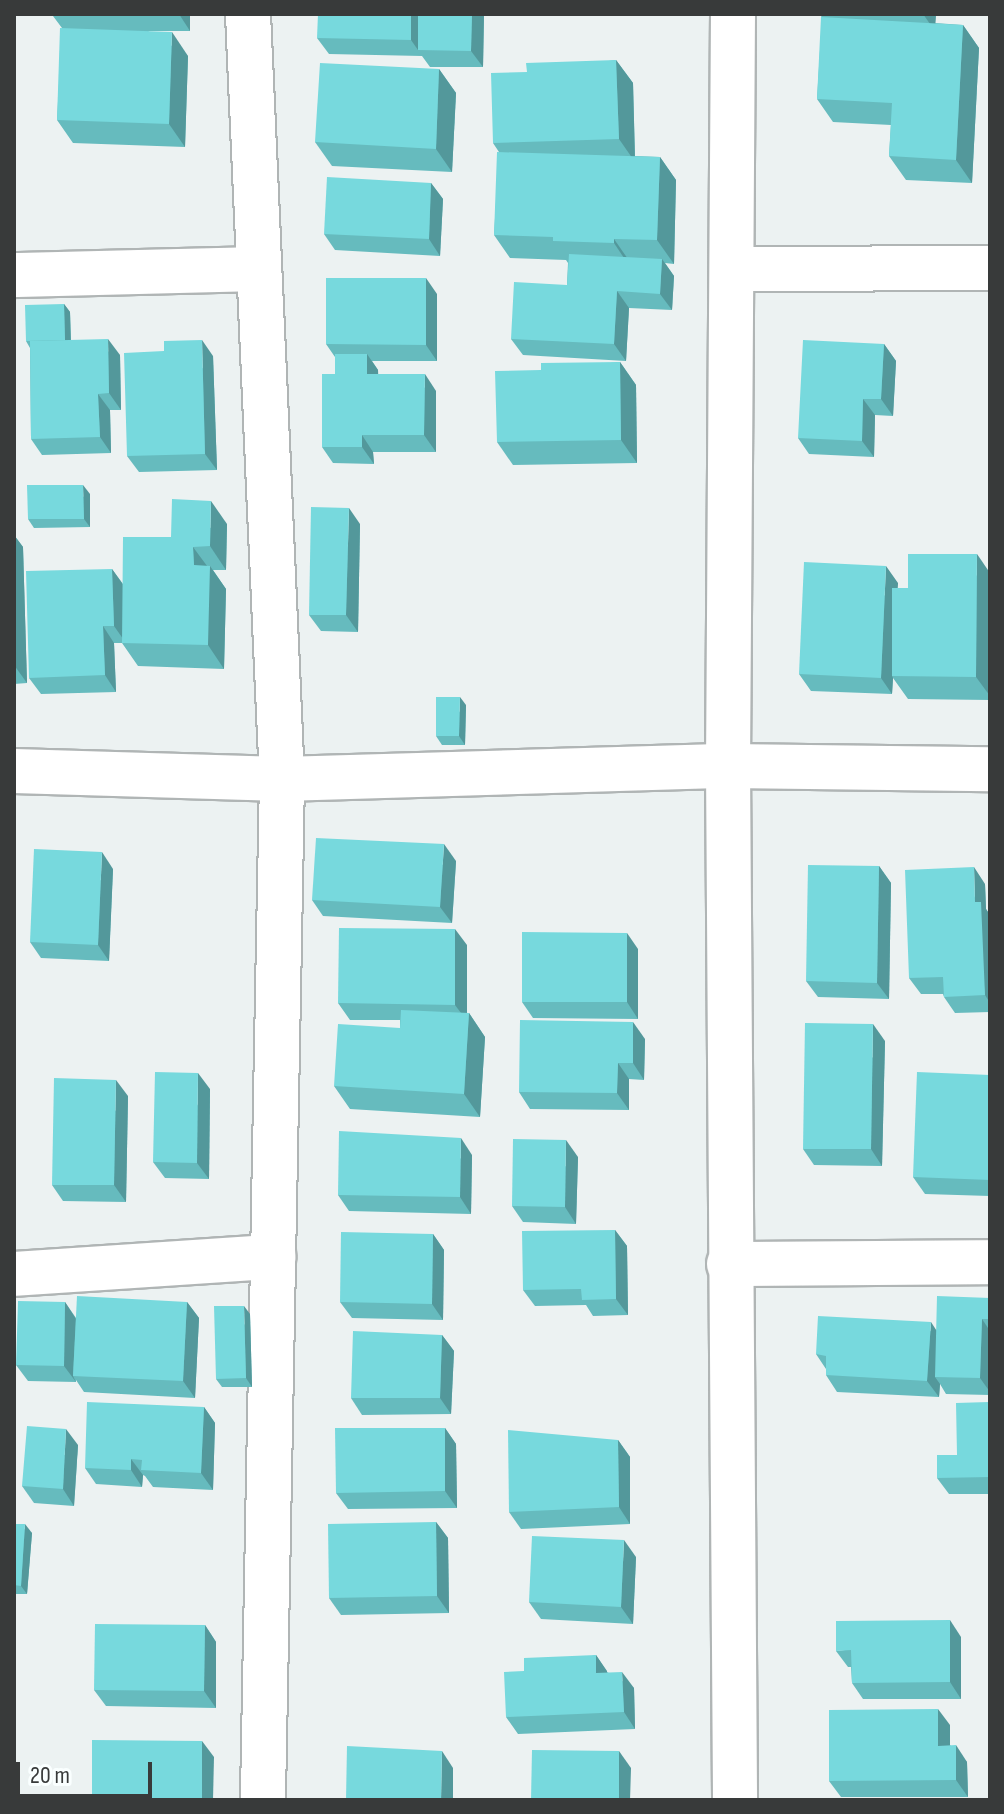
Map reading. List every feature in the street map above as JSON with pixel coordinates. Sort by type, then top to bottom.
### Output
[{"type":"street","points":[[248,14],[282,779],[263,1800]]},
{"type":"street","points":[[733,14],[728,766],[735,1800]]},
{"type":"street","points":[[733,269],[990,268]]},
{"type":"street","points":[[14,275],[257,269]]},
{"type":"street","points":[[14,771],[282,779],[728,766],[990,769]]},
{"type":"street","points":[[14,1274],[273,1257]]},
{"type":"street","points":[[729,1264],[990,1262]]},
{"type":"building","points":[[53,14],[179,14],[53,16]]},
{"type":"building","points":[[318,14],[411,14],[411,40],[317,38]]},
{"type":"building","points":[[418,14],[472,14],[471,51],[418,50]]},
{"type":"building","points":[[821,17],[963,25],[956,160],[889,156],[892,103],[817,99]]},
{"type":"building","points":[[60,28],[172,32],[169,124],[57,120]]},
{"type":"building","points":[[616,60],[619,139],[493,143],[491,73],[527,72],[526,63]]},
{"type":"building","points":[[320,63],[439,69],[436,149],[315,142]]},
{"type":"building","points":[[497,152],[660,157],[657,240],[614,239],[614,243],[494,235]]},
{"type":"building","points":[[327,177],[431,183],[429,239],[324,234]]},
{"type":"building","points":[[569,254],[662,259],[660,294],[617,291],[614,344],[511,339],[514,282],[567,285]]},
{"type":"building","points":[[326,278],[426,278],[426,345],[326,344]]},
{"type":"building","points":[[64,304],[65,340],[26,341],[25,305]]},
{"type":"building","points":[[108,339],[109,393],[98,394],[100,437],[31,439],[30,341]]},
{"type":"building","points":[[202,340],[205,454],[127,456],[124,353],[164,351],[164,341]]},
{"type":"building","points":[[803,340],[884,344],[881,399],[863,399],[862,441],[798,438]]},
{"type":"building","points":[[335,354],[367,354],[367,374],[425,374],[424,435],[362,435],[362,447],[322,447],[322,374],[335,374]]},
{"type":"building","points":[[620,362],[621,440],[497,442],[495,371],[541,370],[541,363]]},
{"type":"building","points":[[27,485],[83,485],[84,519],[28,519]]},
{"type":"building","points":[[172,499],[211,501],[210,546],[193,547],[194,565],[210,566],[208,645],[122,643],[123,537],[171,537]]},
{"type":"building","points":[[311,507],[349,508],[346,615],[309,615]]},
{"type":"building","points":[[908,554],[977,554],[976,677],[892,676],[892,588],[908,588]]},
{"type":"building","points":[[804,562],[886,566],[881,678],[799,674]]},
{"type":"building","points":[[112,569],[114,626],[103,626],[105,675],[29,678],[26,571]]},
{"type":"building","points":[[436,697],[460,697],[459,736],[436,736]]},
{"type":"building","points":[[316,838],[444,844],[440,907],[312,900]]},
{"type":"building","points":[[34,849],[102,852],[98,945],[30,942]]},
{"type":"building","points":[[808,865],[879,866],[877,983],[806,981]]},
{"type":"building","points":[[974,867],[975,902],[981,902],[985,995],[944,997],[943,977],[909,978],[905,870]]},
{"type":"building","points":[[339,928],[455,929],[455,1005],[338,1003]]},
{"type":"building","points":[[522,932],[627,933],[627,1002],[522,1002]]},
{"type":"building","points":[[401,1010],[469,1013],[464,1094],[334,1086],[338,1024],[400,1028]]},
{"type":"building","points":[[520,1020],[633,1022],[633,1063],[618,1063],[617,1093],[519,1092]]},
{"type":"building","points":[[805,1023],[873,1024],[871,1149],[803,1149]]},
{"type":"building","points":[[155,1072],[198,1073],[197,1163],[153,1162]]},
{"type":"building","points":[[917,1072],[990,1075],[990,1180],[913,1177]]},
{"type":"building","points":[[54,1078],[116,1080],[114,1185],[52,1185]]},
{"type":"building","points":[[339,1131],[461,1138],[460,1197],[338,1195]]},
{"type":"building","points":[[513,1139],[566,1140],[565,1207],[512,1206]]},
{"type":"building","points":[[615,1230],[616,1299],[582,1300],[581,1289],[523,1290],[522,1231]]},
{"type":"building","points":[[341,1232],[433,1234],[432,1304],[340,1302]]},
{"type":"building","points":[[77,1296],[187,1302],[183,1381],[73,1376]]},
{"type":"building","points":[[937,1296],[990,1298],[990,1319],[982,1319],[980,1378],[935,1377]]},
{"type":"building","points":[[18,1301],[65,1302],[64,1366],[16,1365]]},
{"type":"building","points":[[214,1306],[244,1306],[246,1378],[216,1379]]},
{"type":"building","points":[[818,1316],[931,1322],[927,1381],[826,1375],[826,1356],[816,1354]]},
{"type":"building","points":[[353,1331],[442,1335],[440,1398],[351,1398]]},
{"type":"building","points":[[87,1402],[204,1407],[201,1473],[141,1470],[142,1460],[131,1459],[131,1470],[85,1468]]},
{"type":"building","points":[[989,1402],[990,1477],[937,1478],[937,1455],[957,1455],[956,1403]]},
{"type":"building","points":[[27,1426],[66,1429],[63,1489],[22,1486]]},
{"type":"building","points":[[335,1428],[445,1428],[445,1491],[336,1493]]},
{"type":"building","points":[[508,1430],[618,1440],[619,1507],[509,1512]]},
{"type":"building","points":[[436,1522],[437,1596],[329,1598],[328,1524]]},
{"type":"building","points":[[14,1524],[25,1524],[21,1586],[14,1585]]},
{"type":"building","points":[[532,1536],[624,1540],[621,1607],[529,1602]]},
{"type":"building","points":[[950,1620],[950,1682],[852,1683],[851,1650],[836,1651],[836,1621]]},
{"type":"building","points":[[95,1624],[205,1625],[204,1691],[94,1690]]},
{"type":"building","points":[[596,1655],[596,1673],[622,1672],[624,1712],[506,1717],[504,1672],[524,1671],[524,1658]]},
{"type":"building","points":[[938,1709],[938,1746],[956,1745],[956,1780],[829,1781],[829,1710]]},
{"type":"building","points":[[92,1740],[202,1741],[202,1800],[92,1800]]},
{"type":"building","points":[[347,1746],[442,1751],[441,1800],[346,1800]]},
{"type":"building","points":[[532,1750],[619,1751],[619,1800],[531,1800]]}]
